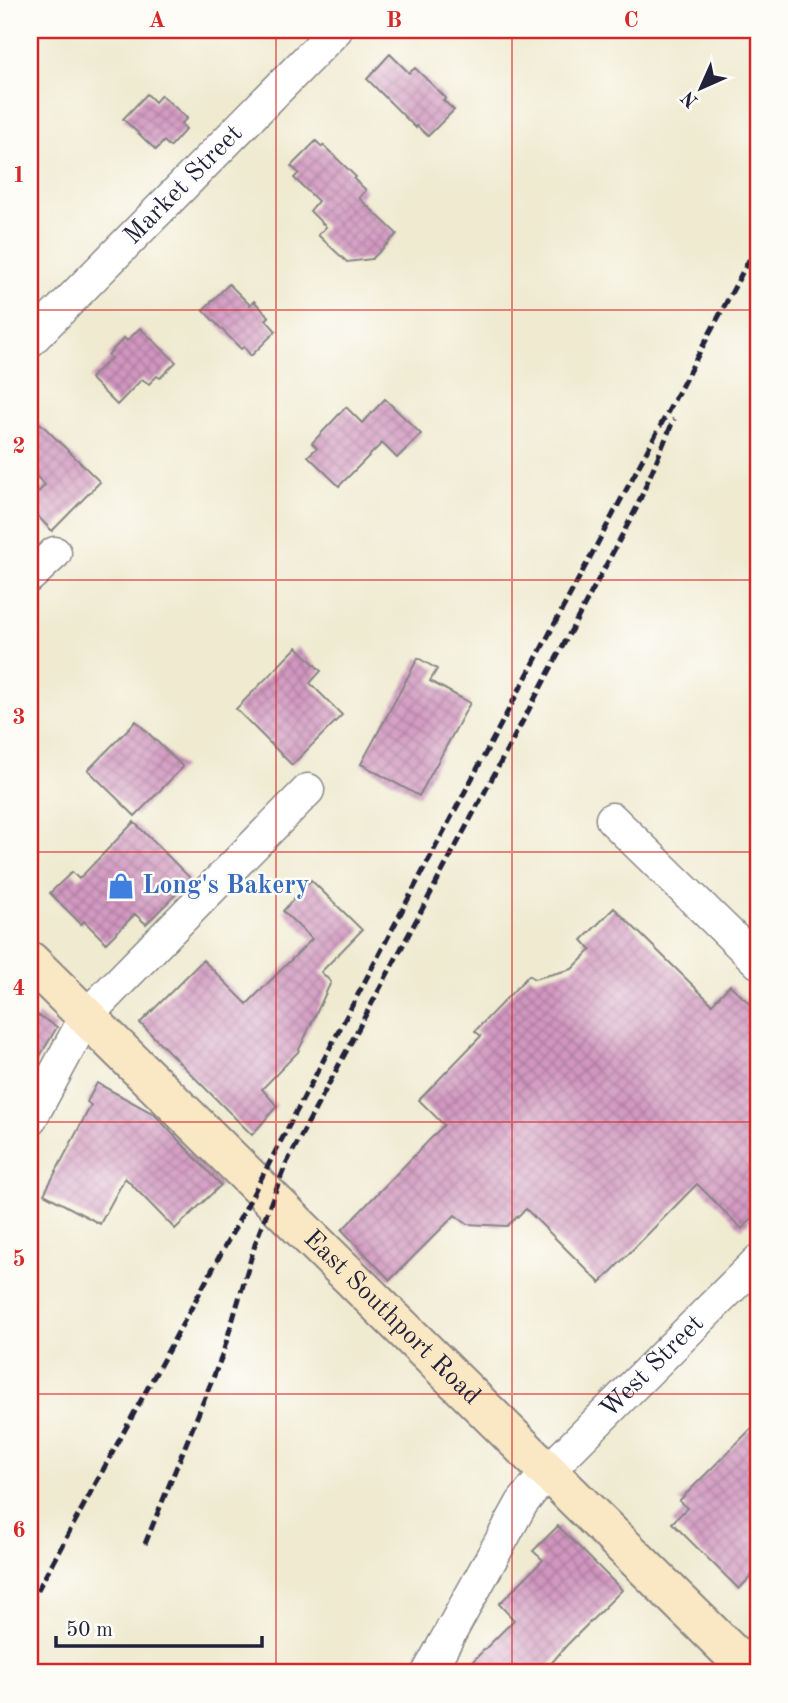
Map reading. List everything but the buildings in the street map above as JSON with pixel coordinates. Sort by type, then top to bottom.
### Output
[{"type":"main road","name":"East Southport Road","points":[[30,961],[752,1673]]},
{"type":"street","name":"Market Street","points":[[30,341],[336,30]]},
{"type":"street","points":[[30,576],[55,553]]},
{"type":"street","points":[[30,1120],[86,1016],[308,790]]},
{"type":"street","points":[[612,819],[758,962]]},
{"type":"street","name":"West Street","points":[[428,1673],[522,1503],[547,1472],[758,1261]]},
{"type":"railway","points":[[30,1604],[242,1215],[758,243]]},
{"type":"railway","points":[[145,1544],[222,1356],[257,1238],[286,1164],[636,509],[674,419]]},
{"type":"place","name":"Long's Bakery","points":[[121,886]]}]
